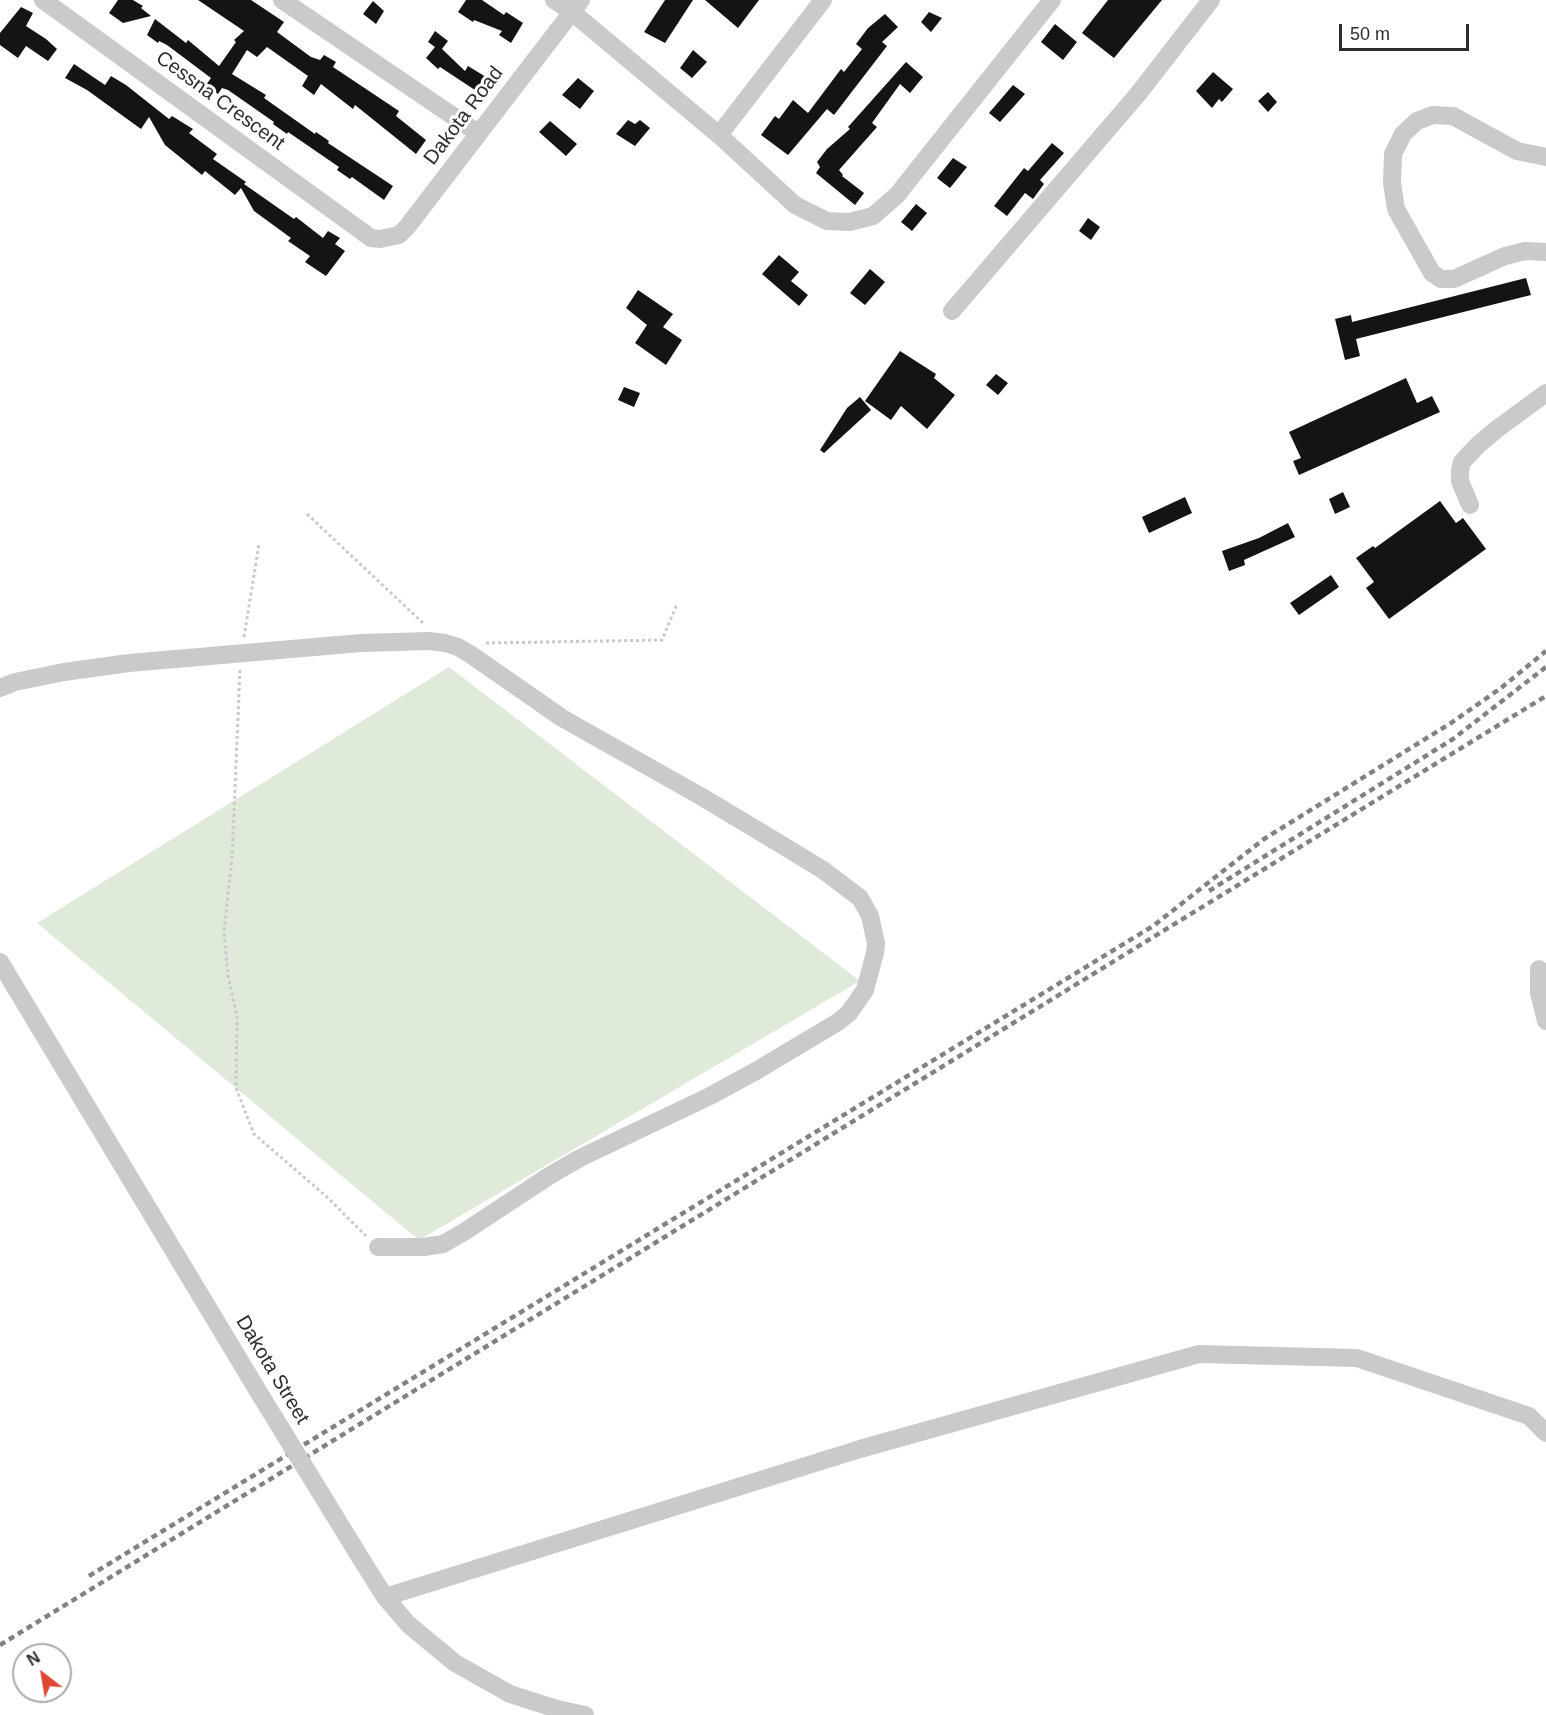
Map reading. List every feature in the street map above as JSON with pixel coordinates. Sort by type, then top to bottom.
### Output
[{"type":"street","name":"Cessna Crescent","points":[[43,0],[371,238]]},
{"type":"street","points":[[282,0],[478,134]]},
{"type":"street","points":[[554,0],[576,6],[795,205],[827,221],[850,222],[873,216],[897,195],[1052,0]]},
{"type":"street","points":[[719,135],[823,0]]},
{"type":"street","points":[[952,310],[1138,94],[1211,0]]},
{"type":"street","name":"Dakota Road","points":[[371,238],[388,238],[399,235],[407,227],[576,6]]},
{"type":"street","points":[[1546,157],[1518,151],[1453,116],[1433,114],[1417,121],[1404,131],[1393,154],[1392,174],[1396,209],[1421,255],[1436,276],[1451,280],[1505,256],[1525,251],[1546,252]]},
{"type":"street","points":[[1470,505],[1460,481],[1462,462],[1497,429],[1546,393]]},
{"type":"street","points":[[0,688],[15,682],[64,672],[129,663],[361,643],[429,641],[445,643],[470,654],[562,718],[702,797],[831,876],[860,898],[870,916],[876,943],[865,990],[849,1013],[820,1033],[710,1096],[580,1158],[443,1244],[424,1247],[378,1247]]},
{"type":"street","name":"Dakota Street","points":[[0,962],[261,1396],[386,1597],[408,1624],[455,1663],[492,1685],[510,1694],[585,1715]]},
{"type":"street","points":[[1539,969],[1539,993],[1546,1021]]},
{"type":"street","points":[[386,1597],[860,1449],[1199,1354],[1357,1358],[1529,1416],[1546,1434]]},
{"type":"path","points":[[307,514],[445,643]]},
{"type":"path","points":[[259,544],[241,653],[232,858],[224,932],[228,976],[237,1016],[236,1088],[254,1134],[327,1197],[378,1247]]},
{"type":"path","points":[[479,643],[662,640],[677,604]]},
{"type":"green space","points":[[449,667],[860,981],[419,1240],[37,923]]},
{"type":"building","points":[[118,0],[133,0],[143,6],[141,8],[151,16],[123,23],[109,13]]},
{"type":"building","points":[[198,0],[251,0],[284,22],[277,32],[311,57],[320,60],[324,55],[336,62],[333,67],[399,111],[396,116],[426,140],[416,154],[355,105],[353,109],[321,84],[314,95],[302,86],[308,76],[267,47],[257,57],[247,50],[232,74],[266,95],[264,98],[393,186],[384,200],[352,177],[350,179],[337,170],[339,167],[288,132],[287,134],[273,124],[274,122],[228,90],[222,88],[218,94],[206,85],[211,78],[167,45],[159,41],[158,43],[147,35],[155,19],[186,43],[188,40],[219,66],[236,42],[234,40],[244,31]]},
{"type":"building","points":[[466,0],[482,0],[504,15],[506,12],[523,23],[511,43],[499,35],[502,31],[474,20],[473,22],[458,12]]},
{"type":"building","points":[[665,0],[693,0],[665,43],[644,32]]},
{"type":"building","points":[[705,0],[759,0],[738,28]]},
{"type":"building","points":[[1108,0],[1162,0],[1114,58],[1082,33]]},
{"type":"building","points":[[373,1],[384,11],[376,24],[363,14]]},
{"type":"building","points":[[21,7],[33,13],[26,26],[57,49],[48,61],[26,46],[18,58],[0,45],[0,33]]},
{"type":"building","points":[[929,12],[942,18],[931,32],[921,22]]},
{"type":"building","points":[[885,14],[898,27],[882,42],[887,46],[834,115],[827,109],[788,155],[761,135],[775,116],[779,119],[793,100],[808,113],[841,69],[844,72],[862,49],[856,44],[868,28]]},
{"type":"building","points":[[1055,24],[1077,42],[1063,60],[1041,42]]},
{"type":"building","points":[[435,31],[448,41],[442,49],[465,71],[468,66],[491,80],[481,94],[440,67],[438,69],[426,58],[435,47],[428,42]]},
{"type":"building","points":[[693,50],[707,62],[692,78],[680,68]]},
{"type":"building","points":[[906,62],[923,77],[910,93],[900,84],[872,123],[877,127],[839,170],[842,176],[864,193],[855,205],[816,173],[820,167],[817,162],[827,149],[850,129],[848,127]]},
{"type":"building","points":[[74,64],[105,85],[111,76],[126,85],[169,119],[172,116],[193,129],[189,133],[217,154],[213,159],[246,182],[244,184],[294,219],[296,217],[323,238],[328,231],[340,238],[335,244],[345,251],[326,276],[305,262],[310,256],[288,241],[291,238],[254,211],[241,188],[235,195],[205,171],[202,175],[165,145],[149,117],[141,129],[87,90],[65,78]]},
{"type":"building","points":[[1213,72],[1233,89],[1222,102],[1219,99],[1212,108],[1196,91]]},
{"type":"building","points":[[578,78],[594,91],[580,109],[562,95]]},
{"type":"building","points":[[1013,85],[1025,94],[1000,122],[989,113]]},
{"type":"building","points":[[1268,92],[1277,102],[1268,112],[1258,101]]},
{"type":"building","points":[[628,120],[635,124],[640,120],[650,128],[635,146],[616,134]]},
{"type":"building","points":[[550,121],[577,144],[566,156],[539,132]]},
{"type":"building","points":[[1052,143],[1064,153],[1040,180],[1044,184],[1033,199],[1025,193],[1007,216],[994,206],[1024,168],[1028,171]]},
{"type":"building","points":[[953,158],[967,167],[950,188],[937,178]]},
{"type":"building","points":[[916,204],[927,213],[912,231],[901,222]]},
{"type":"building","points":[[1088,218],[1100,227],[1091,240],[1079,231]]},
{"type":"building","points":[[779,255],[799,272],[791,281],[808,295],[799,306],[762,274]]},
{"type":"building","points":[[870,269],[885,282],[865,305],[850,293]]},
{"type":"building","points":[[1526,278],[1531,295],[1356,339],[1360,356],[1345,360],[1335,319],[1351,315],[1352,322]]},
{"type":"building","points":[[638,290],[673,314],[663,327],[682,340],[666,365],[635,343],[647,325],[626,308]]},
{"type":"building","points":[[900,351],[936,374],[934,378],[955,395],[927,429],[901,406],[891,420],[865,401]]},
{"type":"building","points":[[996,374],[1008,383],[998,395],[986,385]]},
{"type":"building","points":[[1406,378],[1417,403],[1432,396],[1440,412],[1299,475],[1293,461],[1301,458],[1289,432]]},
{"type":"building","points":[[624,387],[640,393],[634,407],[618,400]]},
{"type":"building","points":[[860,397],[871,410],[824,453],[820,450],[847,408]]},
{"type":"building","points":[[1343,492],[1350,507],[1335,514],[1329,499]]},
{"type":"building","points":[[1185,497],[1192,513],[1149,533],[1142,517]]},
{"type":"building","points":[[1440,501],[1456,523],[1463,518],[1486,549],[1389,619],[1366,588],[1374,582],[1356,558],[1373,546],[1375,548]]},
{"type":"building","points":[[1288,523],[1295,537],[1244,560],[1245,565],[1229,571],[1222,551],[1259,538]]},
{"type":"building","points":[[1331,575],[1339,587],[1299,615],[1290,603]]},
{"type":"railway","points":[[89,1576],[1153,926],[1264,839],[1451,723],[1501,688],[1546,651]]},
{"type":"railway","points":[[1209,891],[1453,739],[1546,667]]},
{"type":"railway","points":[[0,1645],[1546,696]]}]
